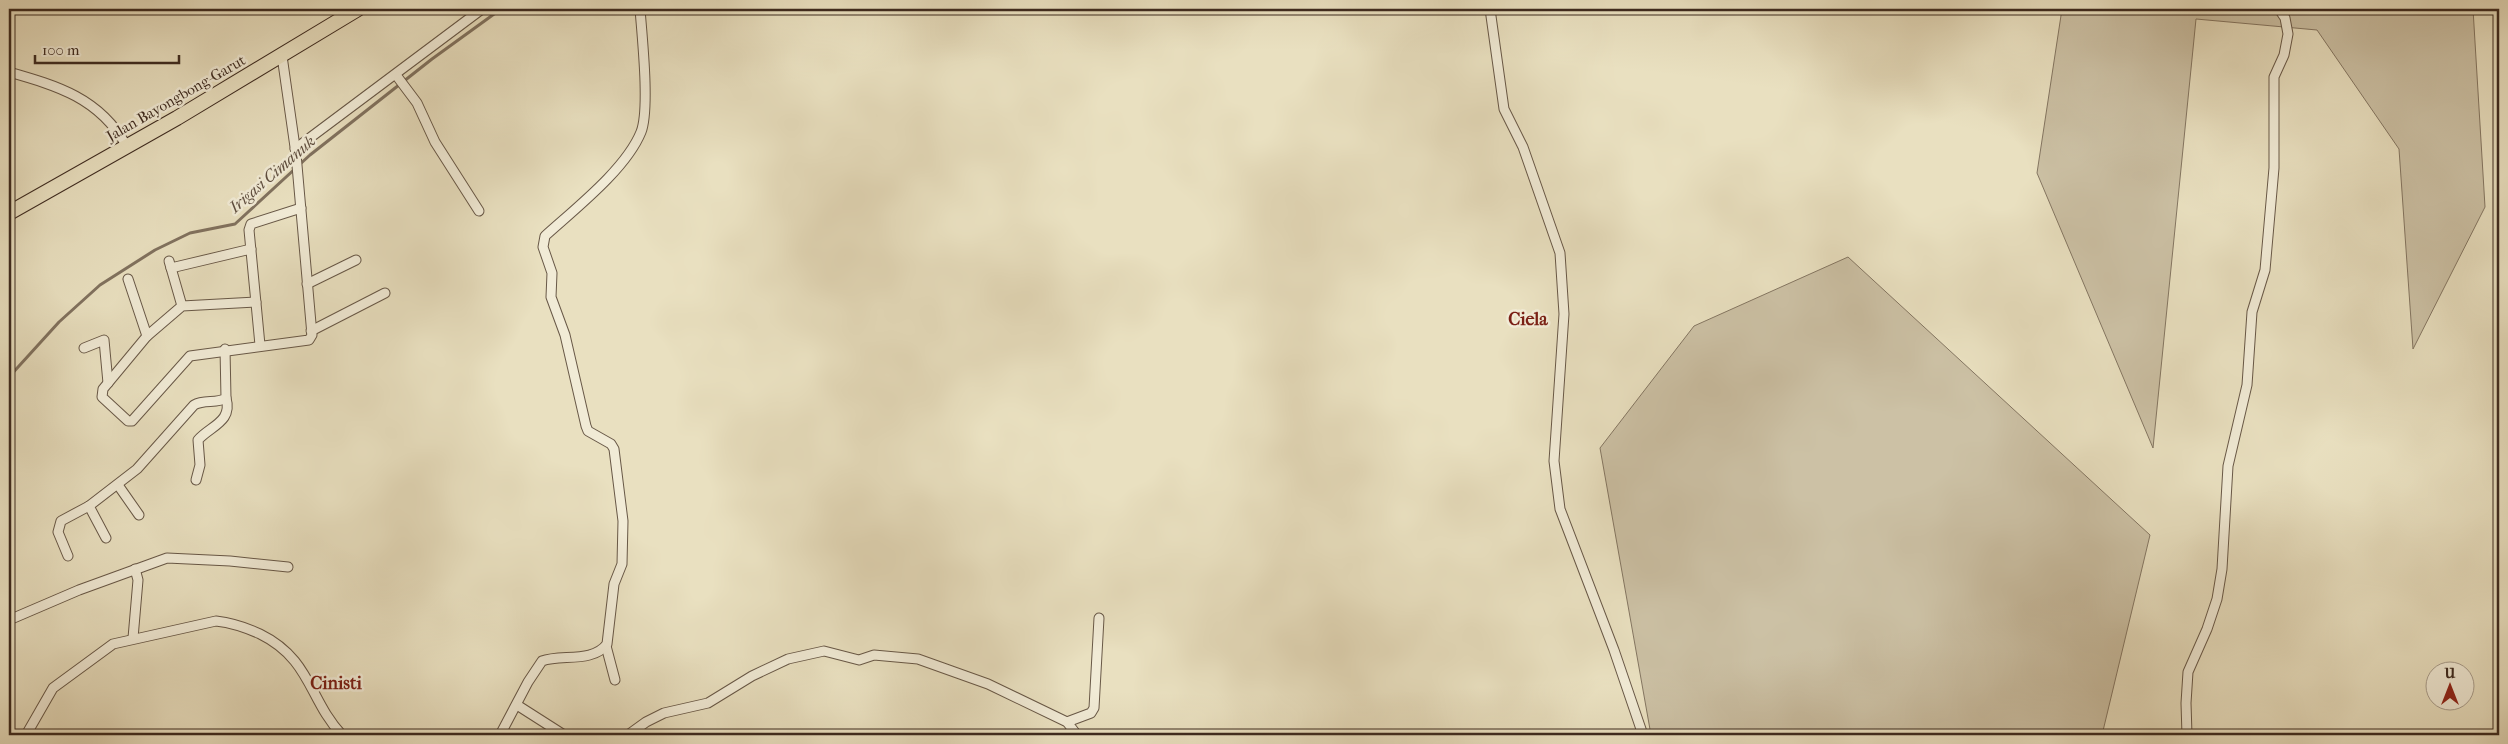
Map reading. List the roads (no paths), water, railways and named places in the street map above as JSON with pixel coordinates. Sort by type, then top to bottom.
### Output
[{"type":"main road","name":"Jalan Bayongbong-Garut","points":[[9,213],[282,56],[358,9]]},
{"type":"street","points":[[296,151],[399,79],[482,9]]},
{"type":"street","points":[[615,680],[606,646],[614,584],[620,572],[623,555],[624,532],[616,454],[611,444],[588,431],[586,426],[565,335],[551,297],[552,273],[543,241],[545,236],[625,160],[642,131],[644,68],[640,9]]},
{"type":"street","points":[[1490,9],[1504,109],[1523,147],[1560,253],[1563,271],[1564,314],[1554,461],[1560,509],[1614,650],[1643,735]]},
{"type":"street","points":[[2187,735],[2186,703],[2188,672],[2207,629],[2221,579],[2228,466],[2247,385],[2252,312],[2265,270],[2274,168],[2274,77],[2284,55],[2288,34],[2286,18],[2279,9]]},
{"type":"street","points":[[256,302],[182,306],[147,336],[108,383],[101,394],[102,397],[128,421],[132,421],[187,358],[260,344],[309,340],[312,331],[296,151],[282,56]]},
{"type":"street","points":[[9,72],[38,80],[90,103],[103,114],[126,145]]},
{"type":"street","points":[[399,79],[417,104],[435,142],[479,211]]},
{"type":"street","points":[[260,344],[249,230],[251,224],[301,208]]},
{"type":"street","points":[[182,306],[170,264],[251,249]]},
{"type":"street","points":[[307,284],[356,260]]},
{"type":"street","points":[[128,279],[147,336]]},
{"type":"street","points":[[312,331],[385,293]]},
{"type":"street","points":[[84,348],[104,340],[108,383]]},
{"type":"street","points":[[196,480],[200,465],[198,440],[222,422],[227,408],[226,350]]},
{"type":"street","points":[[68,556],[58,532],[58,526],[61,521],[89,506],[137,469],[194,405],[201,402],[220,401],[226,398]]},
{"type":"street","points":[[118,485],[139,515]]},
{"type":"street","points":[[89,506],[106,538]]},
{"type":"street","points":[[9,620],[135,569],[174,557],[288,567]]},
{"type":"street","points":[[133,638],[138,580],[135,569]]},
{"type":"street","points":[[1067,722],[1091,713],[1094,708],[1099,618]]},
{"type":"street","points":[[26,735],[53,688],[113,644],[216,621],[233,622],[245,627],[268,638],[292,655],[342,735]]},
{"type":"street","points":[[500,735],[528,682],[542,661],[588,655],[606,646]]},
{"type":"street","points":[[628,735],[646,722],[664,713],[708,703],[752,676],[788,659],[824,651],[859,660],[874,655],[918,659],[988,684],[1067,722],[1076,735]]},
{"type":"street","points":[[517,705],[564,735]]},
{"type":"waterway","name":"Irigasi Cimanuk","points":[[9,377],[59,322],[100,285],[155,250],[190,233],[235,224],[310,155],[432,59],[501,9]]},
{"type":"district","name":"Ciela","points":[[1528,319]]},
{"type":"district","name":"Cinisti","points":[[336,683]]}]
